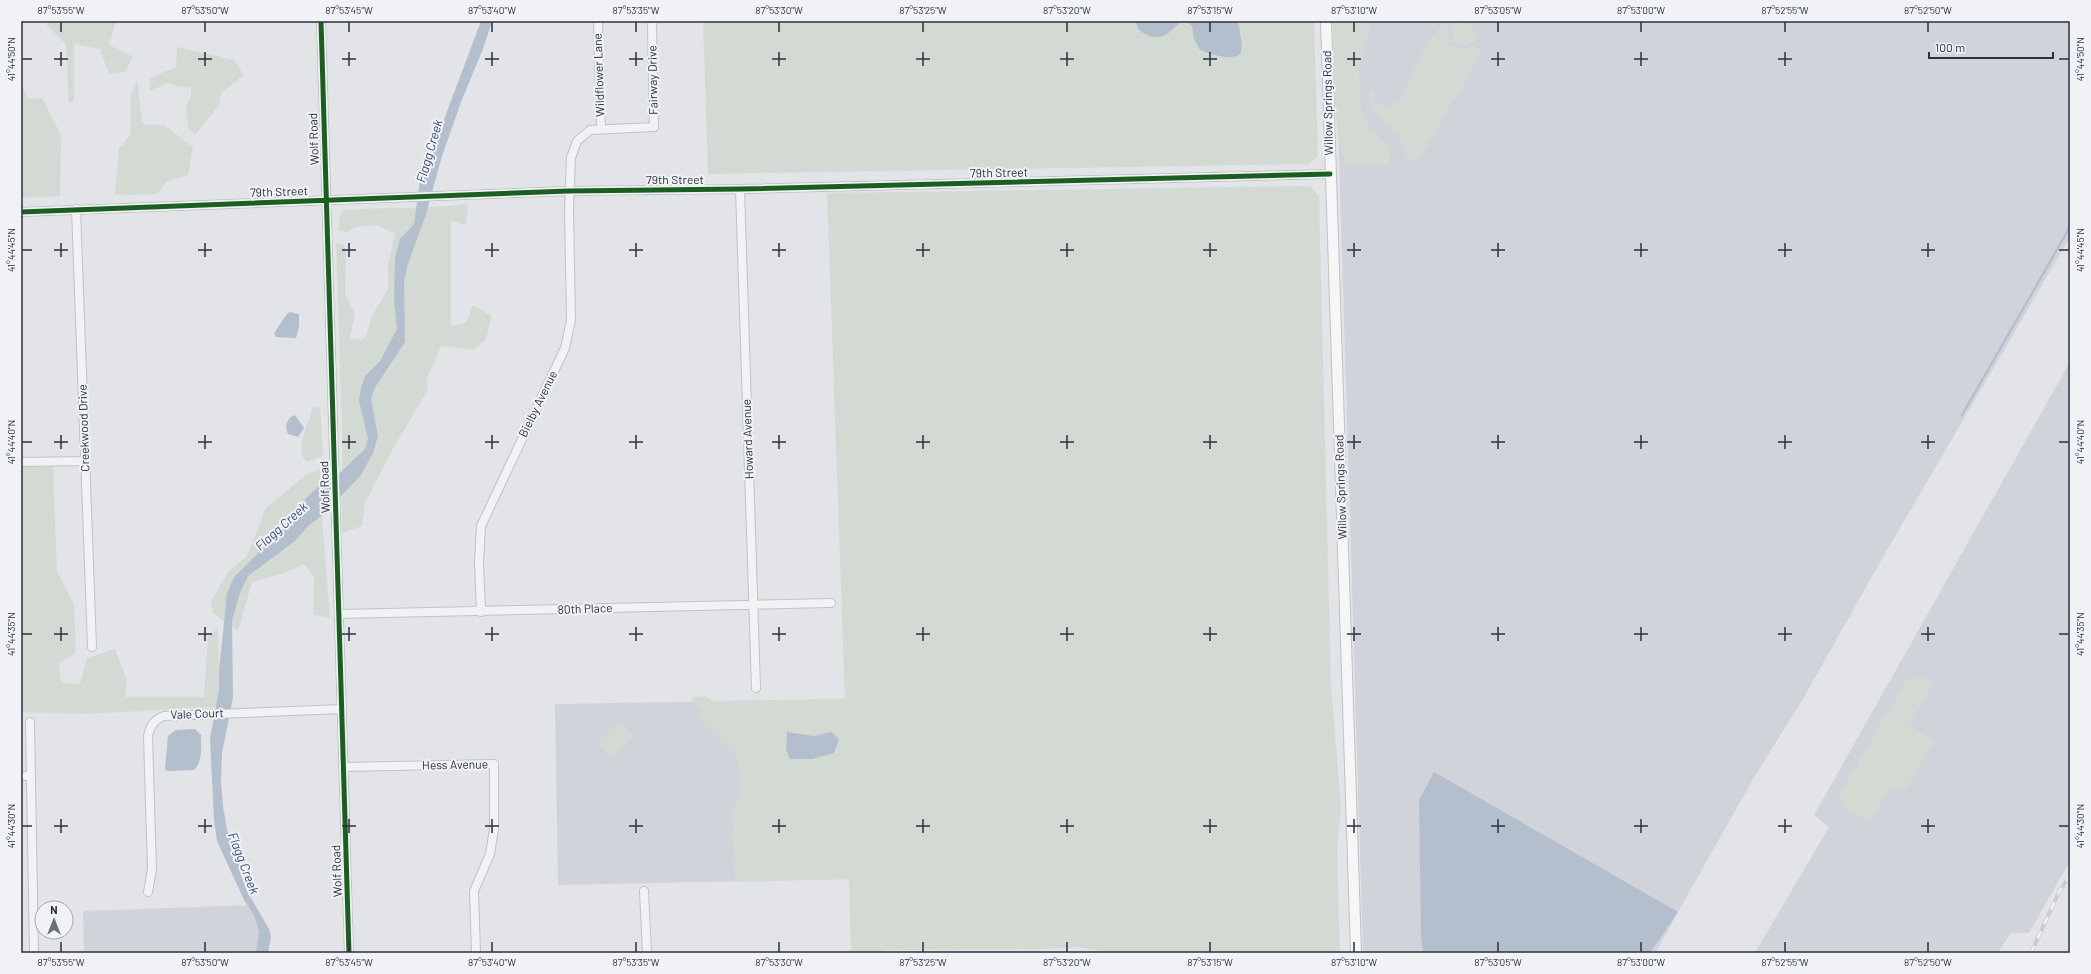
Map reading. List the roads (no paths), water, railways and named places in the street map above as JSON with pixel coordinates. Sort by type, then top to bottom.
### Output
[{"type":"main road","name":"Willow Springs Road","points":[[1326,21],[1356,953]]},
{"type":"street","name":"Wolf Road","points":[[321,21],[349,953]]},
{"type":"street","name":"Wildflower Lane","points":[[598,21],[601,128]]},
{"type":"street","name":"Fairway Drive","points":[[569,191],[573,149],[582,135],[590,130],[601,128],[654,127],[653,21]]},
{"type":"street","name":"79th Street","points":[[21,212],[569,191],[740,190],[1330,174]]},
{"type":"street","name":"Howard Avenue","points":[[740,190],[756,688]]},
{"type":"street","name":"Bielby Avenue","points":[[481,612],[478,562],[481,526],[565,348],[571,320],[569,191]]},
{"type":"street","name":"Creekwood Drive","points":[[76,210],[92,647]]},
{"type":"street","points":[[21,462],[85,461]]},
{"type":"street","name":"80th Place","points":[[339,614],[831,603]]},
{"type":"street","name":"Vale Court","points":[[148,892],[152,869],[148,736],[150,728],[157,719],[164,716],[238,712],[342,709]]},
{"type":"street","points":[[30,722],[34,953]]},
{"type":"street","name":"Hess Avenue","points":[[344,767],[494,764],[494,829],[490,854],[474,891],[476,953]]},
{"type":"street","points":[[21,776],[30,776]]},
{"type":"street","points":[[644,891],[647,953]]},
{"type":"water","points":[[481,21],[492,21],[483,49],[461,102],[442,156],[426,214],[407,267],[404,282],[405,342],[374,389],[371,399],[378,436],[373,453],[361,475],[325,513],[309,525],[295,541],[248,576],[240,593],[232,620],[233,698],[222,753],[221,779],[227,830],[236,849],[241,875],[247,891],[269,929],[271,937],[268,953],[256,953],[259,931],[254,915],[244,900],[217,841],[214,820],[210,739],[219,690],[219,670],[227,594],[234,577],[278,534],[294,510],[321,484],[341,472],[365,449],[368,439],[359,401],[361,388],[365,376],[380,361],[397,329],[394,300],[395,258],[400,239],[414,224],[420,180],[431,159],[437,138]]},
{"type":"water","points":[[1135,21],[1238,21],[1242,45],[1241,53],[1237,56],[1227,57],[1200,50],[1194,39],[1192,26],[1187,22],[1180,22],[1166,34],[1151,37],[1139,30]]},
{"type":"water","points":[[290,312],[299,314],[299,327],[296,338],[276,337],[274,333]]},
{"type":"water","points":[[295,415],[304,428],[298,437],[288,434],[286,428],[288,420]]},
{"type":"water","points":[[195,729],[201,735],[201,754],[197,766],[194,770],[167,771],[165,769],[168,736],[176,730]]},
{"type":"water","points":[[787,732],[814,736],[831,732],[839,739],[834,753],[812,759],[790,759],[786,750]]},
{"type":"water","points":[[1434,772],[1678,912],[1650,953],[1423,953],[1421,935],[1419,800]]},
{"type":"waterway","points":[[1962,415],[2070,227]]},
{"type":"railway","points":[[2031,953],[2059,892],[2070,875]]},
{"type":"water label","name":"Flagg Creek","points":[[429,151]]},
{"type":"water label","name":"Flagg Creek","points":[[281,526]]},
{"type":"water label","name":"Flagg Creek","points":[[244,863]]}]
